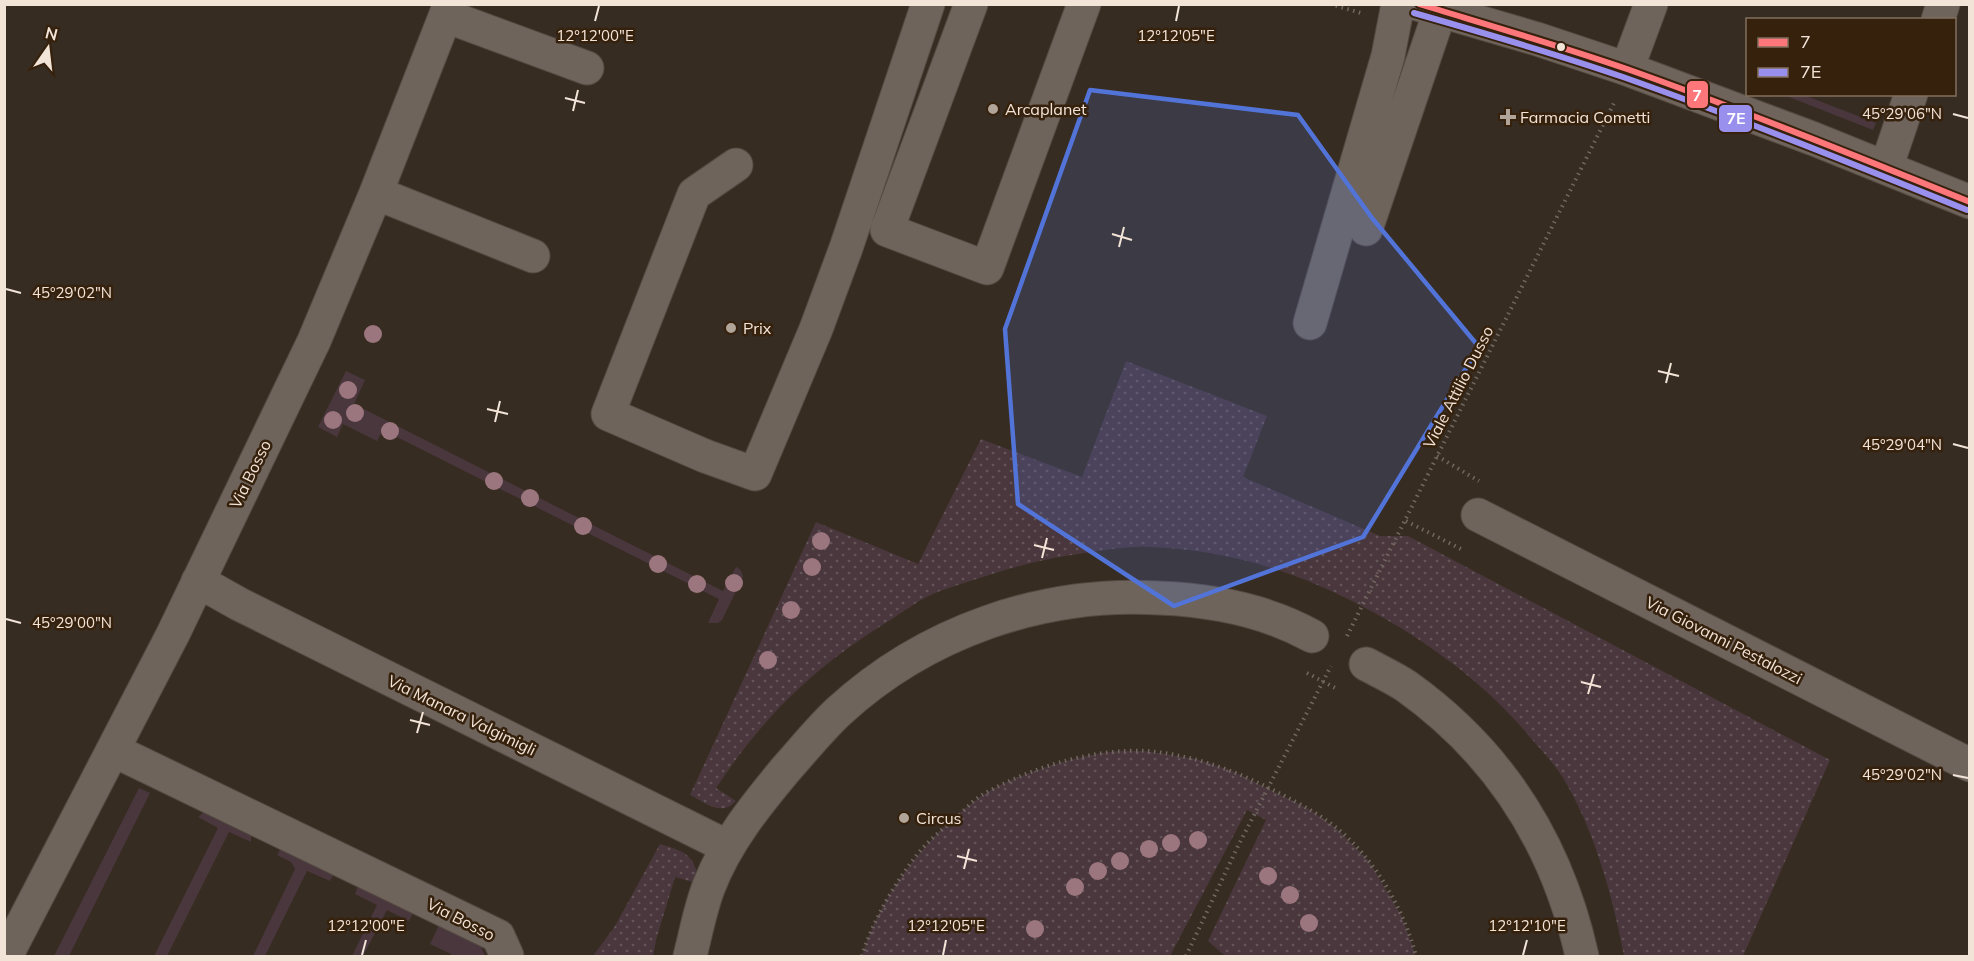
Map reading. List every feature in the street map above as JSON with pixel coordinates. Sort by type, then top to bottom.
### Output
[{"type":"street","points":[[736,165],[694,194],[608,414],[705,456],[755,474],[816,328],[862,203],[928,4]]},
{"type":"street","points":[[971,4],[886,230],[987,268],[1084,4]]},
{"type":"street","points":[[1628,69],[1651,4]]},
{"type":"street","points":[[1421,6],[1537,39],[1628,69],[1970,202]]},
{"type":"street","points":[[1366,229],[1421,6]]},
{"type":"street","points":[[1310,323],[1388,56],[1421,6]]},
{"type":"street","name":"Via Bosso","points":[[6,957],[173,634],[322,323],[448,10],[587,68]]},
{"type":"street","points":[[1886,168],[1910,96]]},
{"type":"street","points":[[376,193],[533,256]]},
{"type":"street","name":"Via Giovanni Pestalozzi","points":[[1478,515],[1970,765]]},
{"type":"street","name":"Via Manara Valgimigli","points":[[198,581],[239,604],[728,848]]},
{"type":"street","points":[[690,957],[709,887],[728,848],[768,791],[839,712],[897,666],[965,631],[1009,614],[1045,605],[1131,596],[1173,598],[1242,608],[1295,627],[1312,636]]},
{"type":"street","points":[[1355,653],[1404,685],[1457,727],[1489,760],[1514,793],[1535,828],[1561,888],[1582,957]]},
{"type":"street","name":"Via Bosso","points":[[113,750],[498,936],[507,957]]},
{"type":"path","points":[[1330,4],[1364,14]]},
{"type":"path","name":"Viale Attilio Dusso","points":[[1355,653],[1614,103]]},
{"type":"path","points":[[1186,957],[1238,846],[1334,662]]},
{"type":"path","points":[[1307,673],[1337,688]]},
{"type":"path","points":[[862,957],[883,907],[913,860],[934,837],[981,796],[1017,778],[1061,762],[1109,752],[1148,751],[1196,759],[1230,770],[1309,809],[1339,830],[1368,860],[1401,915],[1416,957]]},
{"type":"highlighted area","points":[[1090,90],[1298,115],[1372,218],[1479,347],[1363,537],[1174,606],[1018,504],[1005,329]]},
{"type":"shaded area","points":[[1787,96],[1807,96],[1876,123],[1873,130]]},
{"type":"shaded area","points":[[1126,361],[1267,416],[1243,477],[1380,536],[1408,536],[1830,760],[1743,956],[1624,956],[1601,863],[1574,797],[1556,767],[1505,709],[1437,652],[1370,610],[1279,570],[1216,554],[1149,547],[1105,550],[1022,565],[933,594],[860,639],[792,695],[753,738],[716,788],[736,801],[730,806],[713,807],[690,795],[816,522],[918,564],[981,439],[1082,477]]},
{"type":"shaded area","points":[[346,371],[365,380],[354,404],[723,591],[736,567],[742,572],[743,577],[722,620],[718,623],[708,623],[719,599],[383,430],[377,441],[343,424],[337,437],[318,427]]},
{"type":"shaded area","points":[[1145,751],[1196,759],[1230,770],[1309,809],[1337,829],[1368,860],[1401,915],[1416,956],[1225,956],[1208,941],[1266,820],[1247,810],[1170,956],[862,956],[881,911],[908,868],[942,829],[980,797],[1007,782],[1060,763],[1109,752]]},
{"type":"shaded area","points":[[139,788],[150,793],[69,956],[54,956]]},
{"type":"shaded area","points":[[204,812],[251,834],[251,842],[229,832],[167,956],[154,956],[218,828],[198,817]]},
{"type":"shaded area","points":[[660,844],[688,856],[695,867],[699,884],[675,877],[653,956],[593,956],[615,926]]},
{"type":"shaded area","points":[[281,848],[334,874],[330,881],[307,871],[265,956],[253,956],[295,869],[291,862],[277,855]]},
{"type":"shaded area","points":[[358,886],[413,913],[409,921],[387,910],[363,956],[352,956],[377,905],[355,894]]},
{"type":"shaded area","points":[[439,925],[481,947],[485,956],[450,956],[451,954],[430,944]]},
{"type":"transit line","name":"7","points":[[1419,4],[1627,69],[1756,117],[1970,202]]},
{"type":"transit line","name":"7E","points":[[1414,13],[1545,51],[1623,77],[1753,125],[1967,210]]},
{"type":"place","name":"Arcaplanet","points":[[993,109]]},
{"type":"place","name":"Farmacia Cometti","points":[[1508,117]]},
{"type":"place","name":"Prix","points":[[731,328]]},
{"type":"place","name":"Circus","points":[[904,818]]}]
